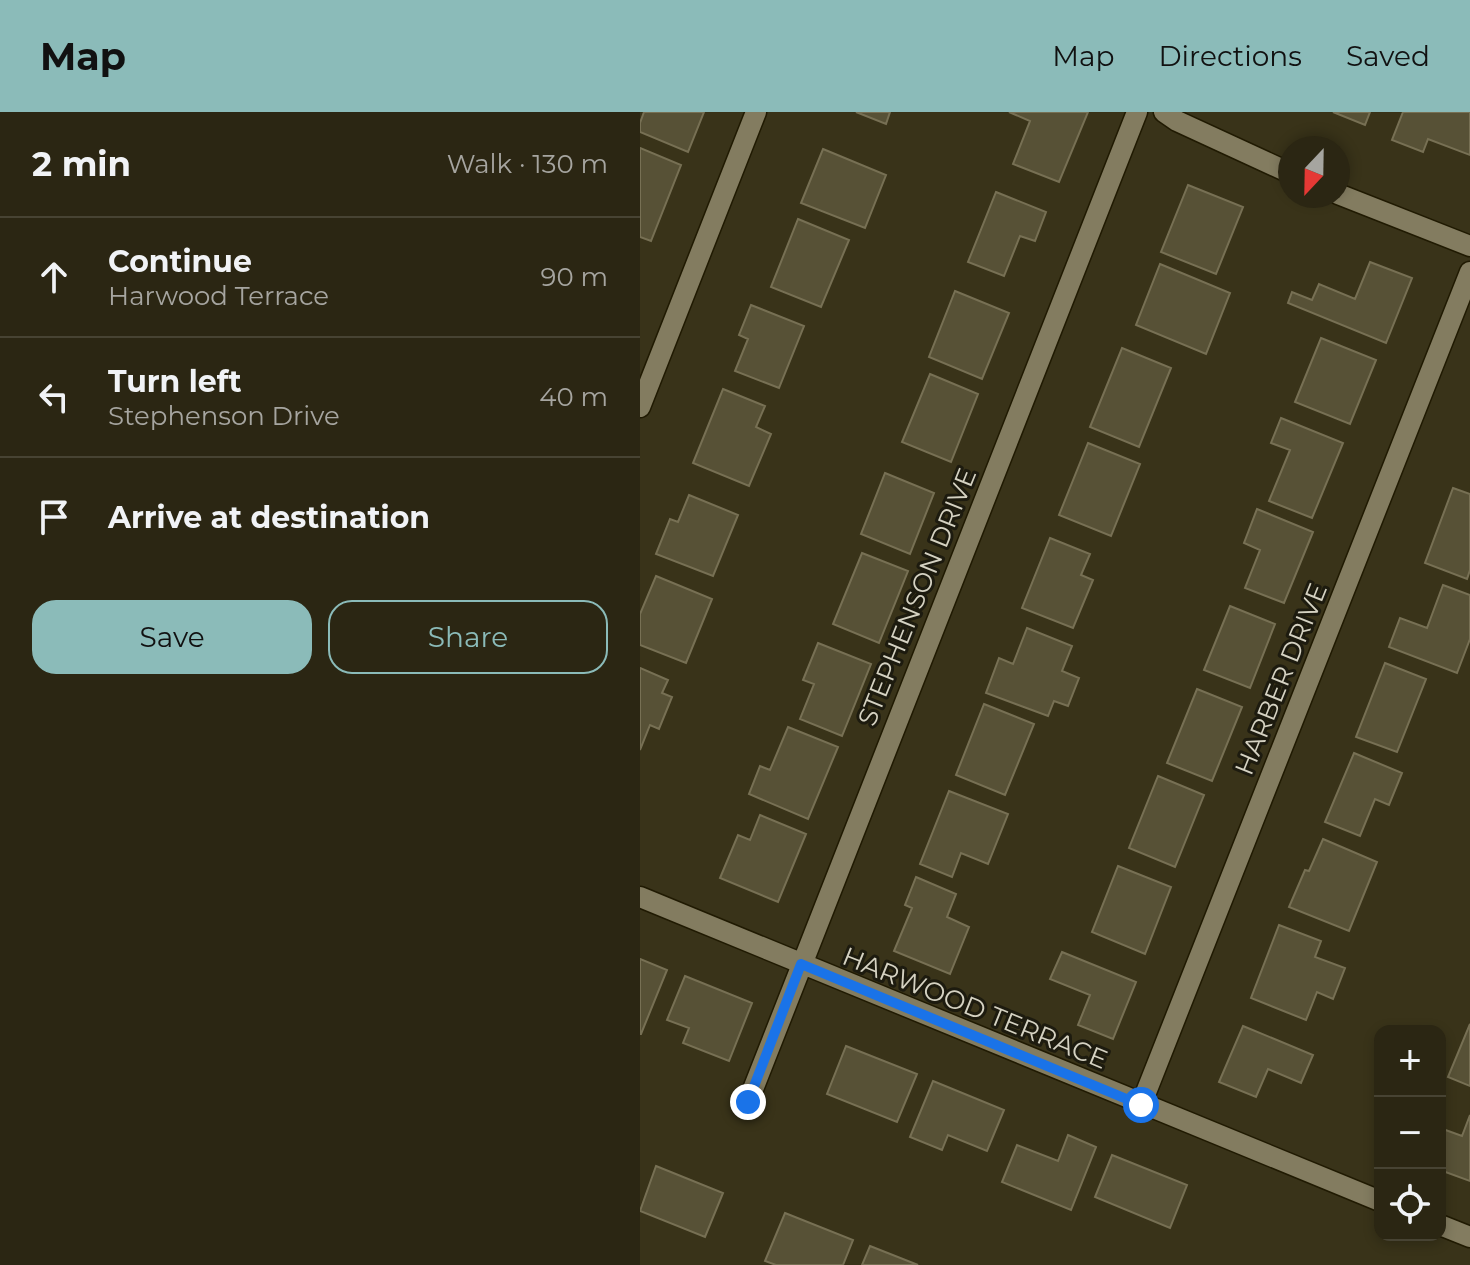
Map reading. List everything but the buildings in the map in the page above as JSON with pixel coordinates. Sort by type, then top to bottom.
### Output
[{"type":"street","points":[[640,407],[756,112]]},
{"type":"street","name":"STEPHENSON DRIVE","points":[[748,1102],[1137,112]]},
{"type":"street","points":[[1164,112],[1177,121],[1278,167]]},
{"type":"street","points":[[1350,199],[1470,246]]},
{"type":"street","name":"HARBER DRIVE","points":[[1141,1105],[1470,272]]},
{"type":"street","name":"HARWOOD TERRACE","points":[[640,897],[1374,1199]]},
{"type":"street","points":[[1446,1227],[1470,1237]]},
{"type":"route","points":[[748,1102],[801,964],[1141,1105]]}]
